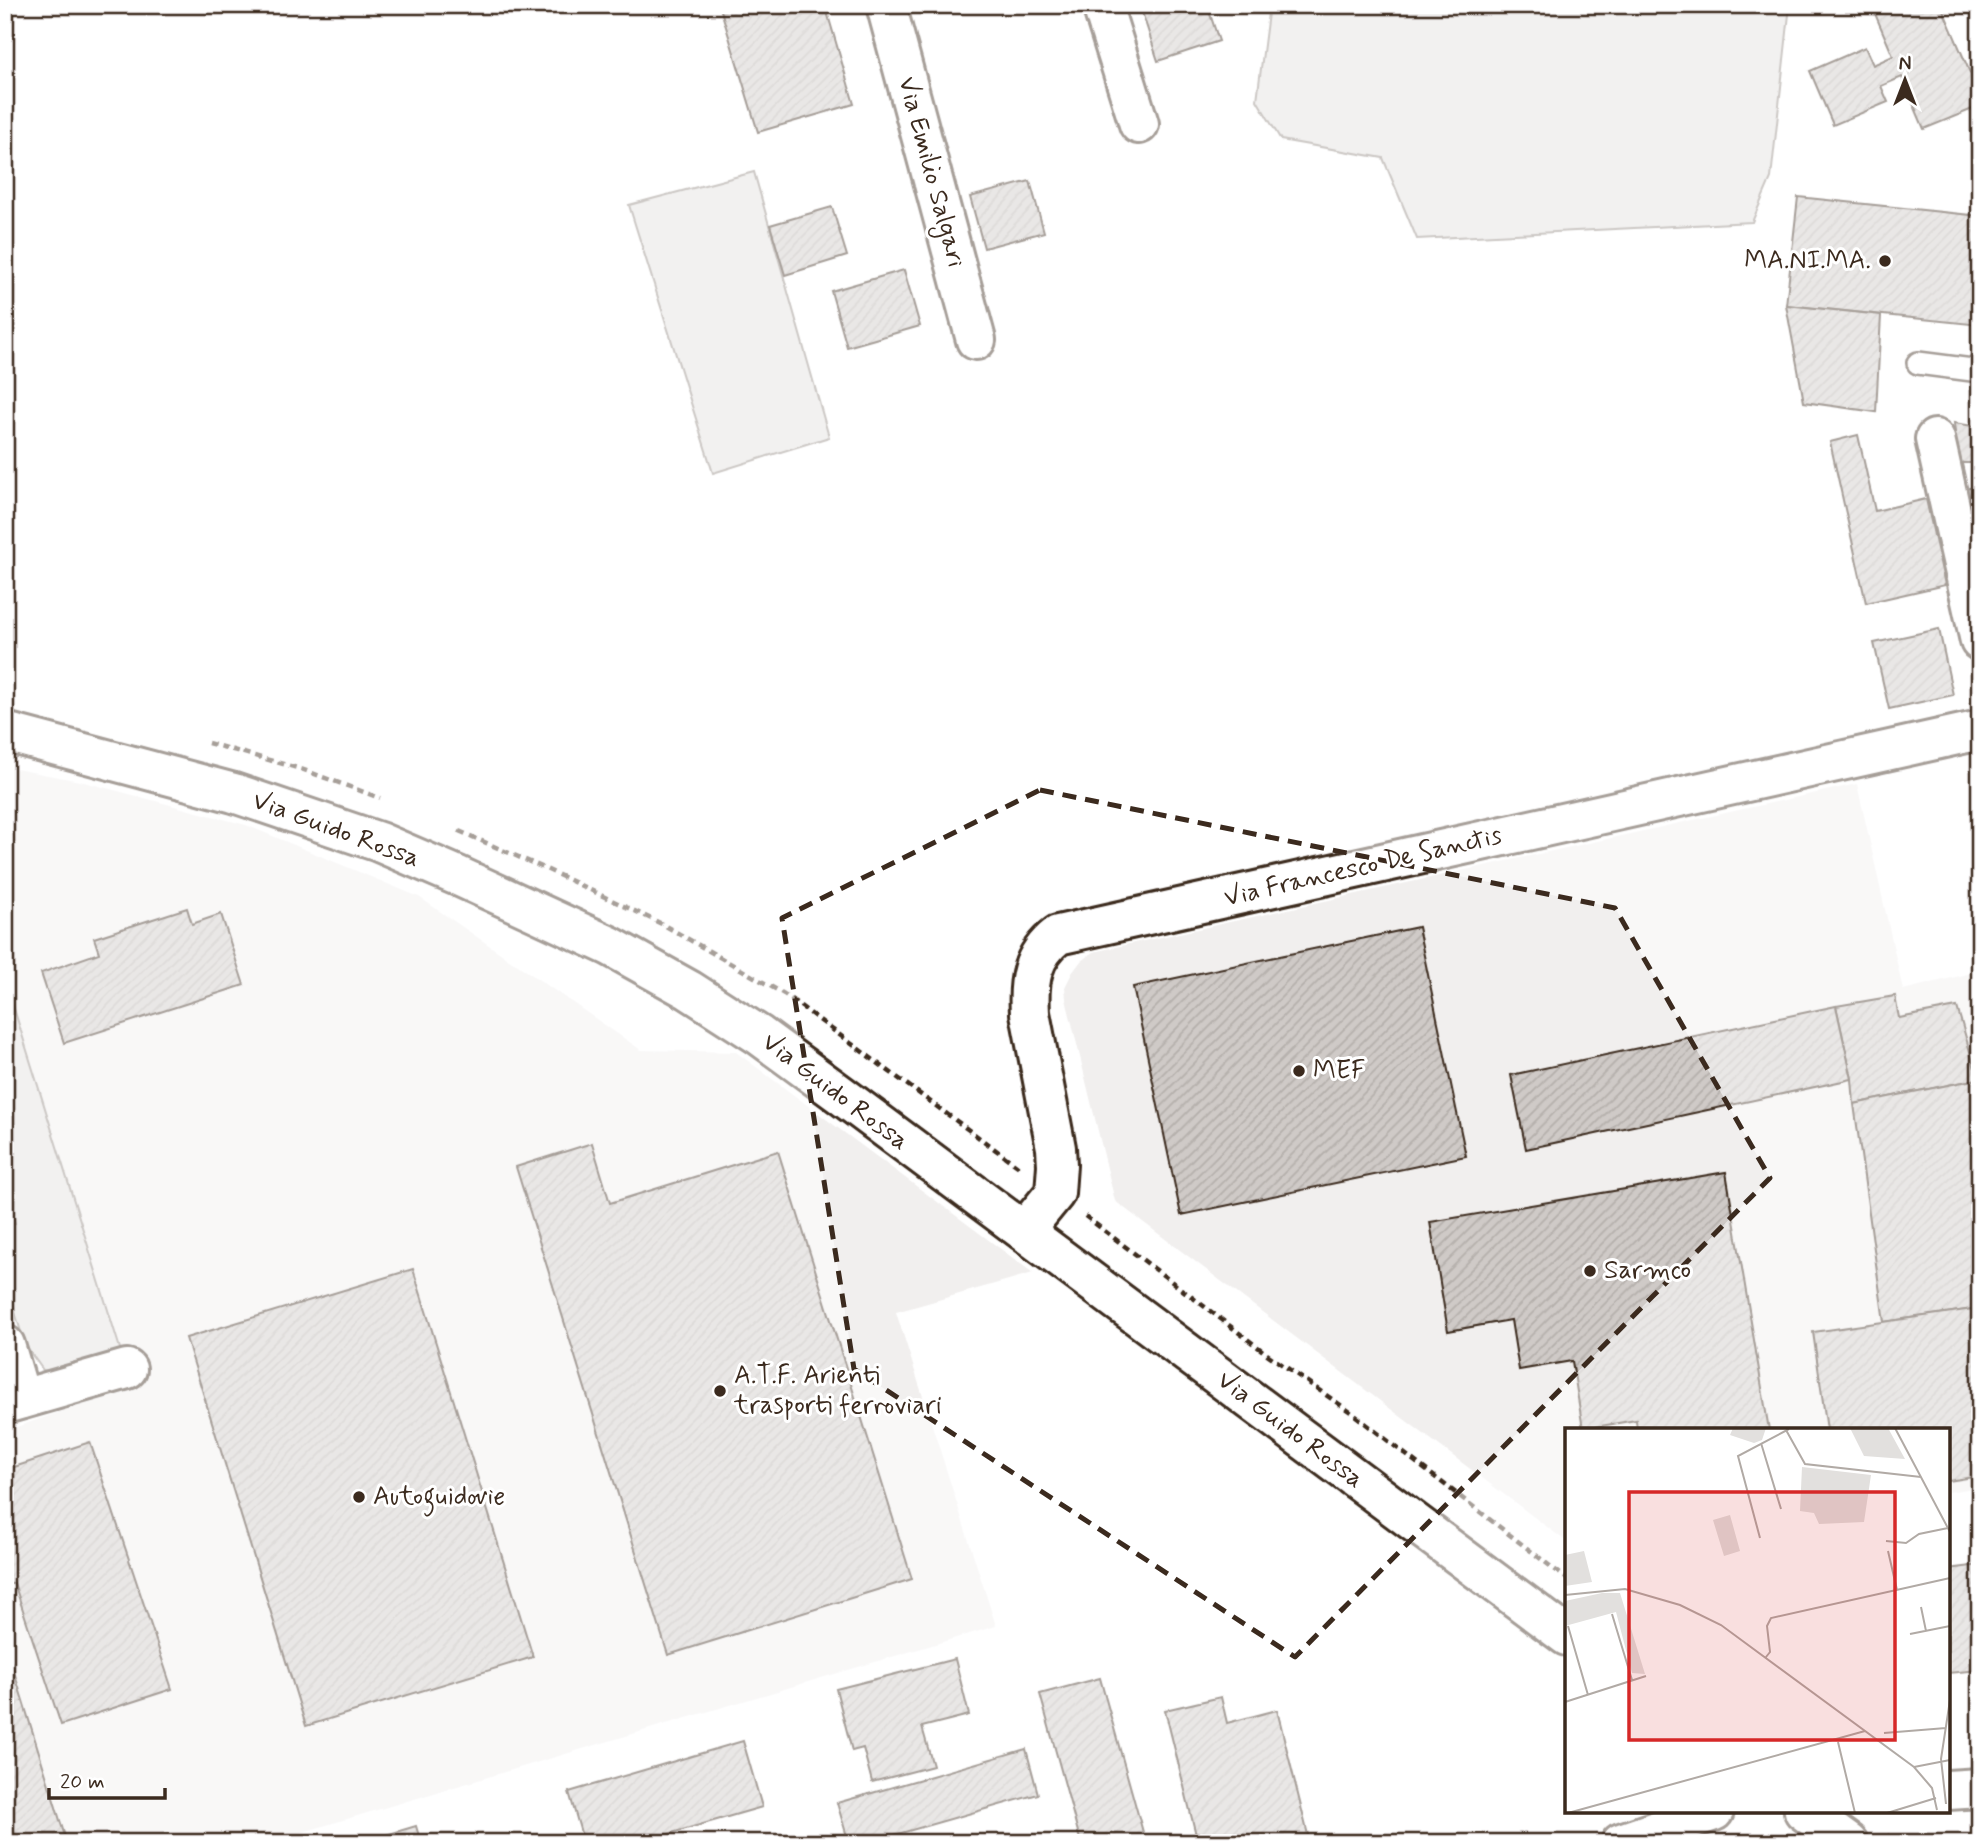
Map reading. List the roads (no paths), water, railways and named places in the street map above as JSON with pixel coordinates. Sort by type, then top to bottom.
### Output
[{"type":"street","name":"Via Emilio Salgari","points":[[886,5],[976,340]]},
{"type":"street","points":[[1102,5],[1139,124]]},
{"type":"street","points":[[1935,439],[1980,641]]},
{"type":"street","name":"Via Francesco De Sanctis","points":[[1024,1231],[1055,1193],[1056,1148],[1029,996],[1036,959],[1058,935],[1980,730]]},
{"type":"street","name":"Via Guido Rossa","points":[[5,732],[234,793],[380,842],[610,946],[689,990],[759,1035],[1565,1635]]},
{"type":"street","points":[[5,1345],[13,1402],[127,1369]]},
{"type":"street","points":[[1950,1790],[1980,1788]]},
{"type":"street","points":[[1621,1843],[1708,1813]]},
{"type":"street","points":[[1807,1813],[1848,1843]]},
{"type":"lane","points":[[1918,363],[1980,371]]},
{"type":"place","name":"MA.NI.MA.","points":[[1885,261]]},
{"type":"place","name":"MEF","points":[[1299,1071]]},
{"type":"place","name":"Sarmco","points":[[1590,1271]]},
{"type":"place","name":"A.T.F. Arienti trasporti ferroviari","points":[[720,1391]]},
{"type":"place","name":"Autoguidovie","points":[[359,1497]]}]
